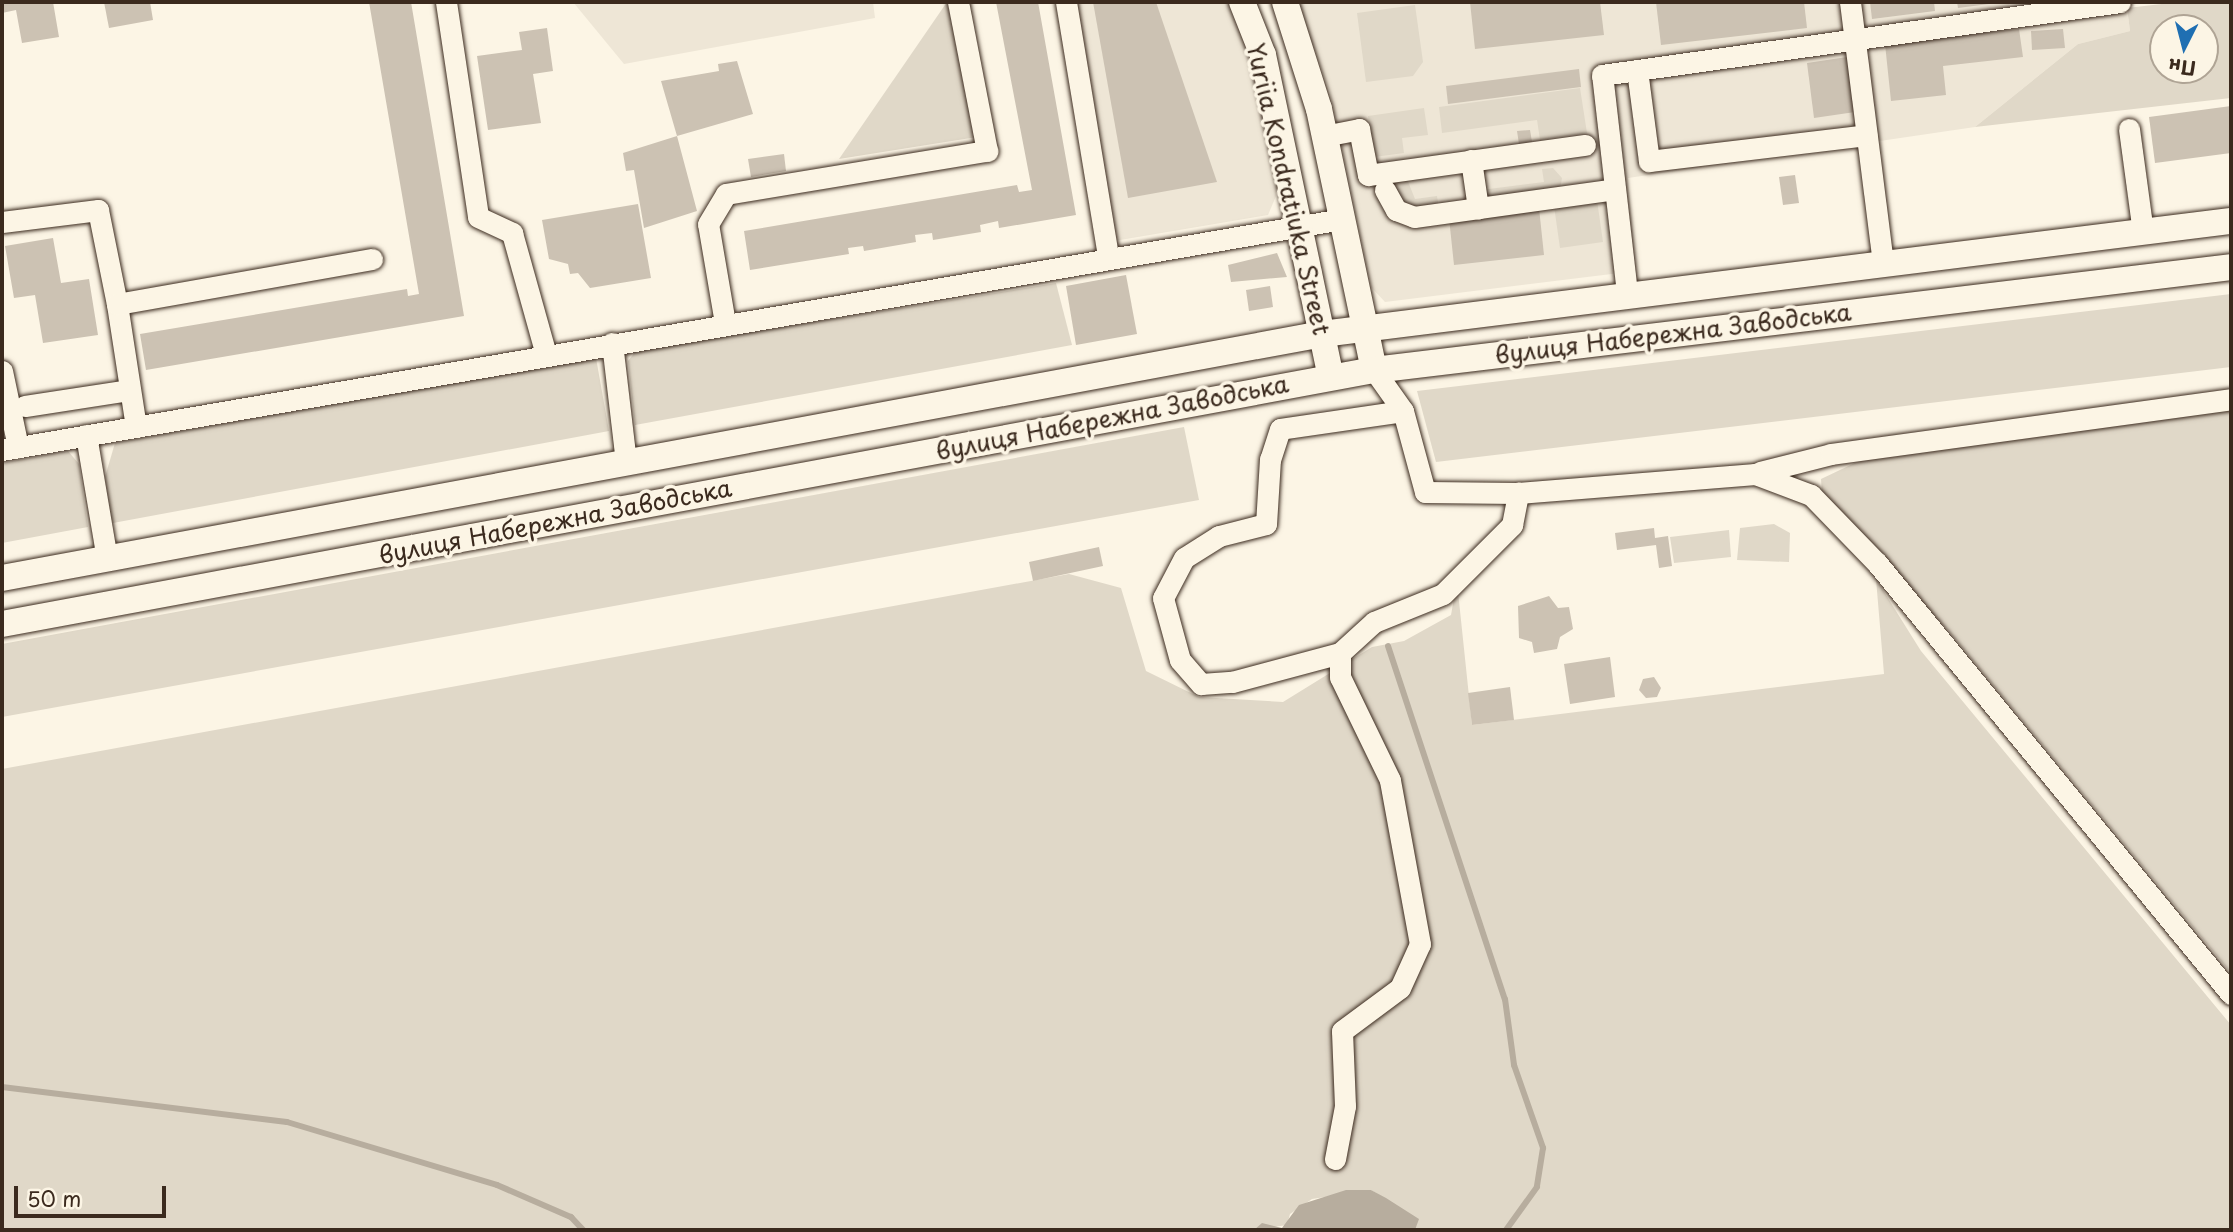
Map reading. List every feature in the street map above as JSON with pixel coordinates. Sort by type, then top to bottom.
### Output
[{"type":"main road","name":"Yuriia Kondratiuka Street","points":[[1242,2],[1263,55],[1331,377]]},
{"type":"main road","name":"Yuriia Kondratiuka Street","points":[[1285,2],[1324,136],[1374,370]]},
{"type":"main road","name":"вулиця Набережна Заводська","points":[[2,578],[1364,327],[2231,221]]},
{"type":"main road","name":"вулиця Набережна Заводська","points":[[2,624],[1374,370],[2231,267]]},
{"type":"street","points":[[446,2],[478,217],[512,233],[546,355]]},
{"type":"street","points":[[725,323],[708,224],[726,194],[988,151],[958,2]]},
{"type":"street","points":[[1066,2],[1108,256]]},
{"type":"street","points":[[1850,2],[1883,264]]},
{"type":"street","points":[[1627,293],[1602,75],[1853,40],[1951,11],[2120,2]]},
{"type":"street","points":[[1637,70],[1648,161],[1866,135]]},
{"type":"street","points":[[1324,136],[1359,129],[1368,175],[1586,145]]},
{"type":"street","points":[[2129,129],[2143,232]]},
{"type":"street","points":[[1471,160],[1478,208]]},
{"type":"street","points":[[1385,190],[1396,211],[1414,217],[1615,189]]},
{"type":"street","points":[[2,222],[98,210],[117,304],[136,427]]},
{"type":"street","points":[[2,371],[10,448],[1108,256],[1342,219]]},
{"type":"street","points":[[117,304],[372,259]]},
{"type":"street","points":[[612,343],[626,462]]},
{"type":"street","points":[[1374,370],[1403,411],[1425,492],[1518,493],[1755,474],[1831,454],[2231,399]]},
{"type":"street","points":[[25,406],[130,390]]},
{"type":"street","points":[[1403,411],[1280,429],[1270,459],[1266,524],[1219,536],[1184,558],[1163,598],[1180,660],[1201,684],[1232,682],[1339,653],[1374,622],[1443,594],[1512,525],[1518,493]]},
{"type":"street","points":[[86,435],[107,559]]},
{"type":"street","points":[[1755,474],[1811,495],[1842,525],[2231,994]]},
{"type":"street","points":[[1335,1159],[1345,1106],[1342,1031],[1400,988],[1420,944],[1390,780],[1340,677],[1339,653]]},
{"type":"shaded area","points":[[573,2],[873,2],[875,18],[624,64]]},
{"type":"shaded area","points":[[947,2],[977,137],[839,159]]},
{"type":"shaded area","points":[[1074,2],[1229,2],[1252,58],[1279,189],[1268,215],[1114,241]]},
{"type":"shaded area","points":[[1297,2],[2009,2],[2012,23],[2127,8],[2130,31],[2078,44],[1975,127],[1628,178],[1636,271],[1385,302],[1371,287],[1330,92]]},
{"type":"shaded area","points":[[2179,2],[2231,2],[2231,98],[1975,127],[2078,44],[2130,31],[2127,8]]},
{"type":"shaded area","points":[[1415,5],[1423,62],[1413,76],[1366,82],[1357,13]]},
{"type":"shaded area","points":[[1580,88],[1587,133],[1540,140],[1537,120],[1442,133],[1439,107]]},
{"type":"shaded area","points":[[1424,108],[1428,135],[1402,138],[1404,153],[1374,157],[1368,116]]},
{"type":"shaded area","points":[[1553,168],[1562,178],[1560,189],[1483,202],[1481,190],[1544,182],[1542,169]]},
{"type":"shaded area","points":[[1407,179],[1415,199],[1437,196],[1439,208],[1410,210],[1395,195],[1397,182]]},
{"type":"shaded area","points":[[1597,200],[1603,242],[1560,248],[1554,206]]},
{"type":"shaded area","points":[[1056,283],[1072,345],[635,425],[628,361],[636,351]]},
{"type":"shaded area","points":[[2231,294],[2231,367],[1436,462],[1417,391]]},
{"type":"shaded area","points":[[596,358],[609,431],[113,523],[111,518],[105,477],[115,443]]},
{"type":"shaded area","points":[[2231,407],[2231,973],[1948,630],[1822,494],[1821,479],[1880,451]]},
{"type":"shaded area","points":[[1184,427],[1199,500],[2,717],[2,644]]},
{"type":"shaded area","points":[[68,451],[79,464],[88,527],[2,543],[2,463]]},
{"type":"shaded area","points":[[1774,524],[1790,533],[1789,562],[1737,560],[1740,528]]},
{"type":"shaded area","points":[[1729,530],[1731,557],[1674,563],[1670,537]]},
{"type":"shaded area","points":[[1069,574],[1121,588],[1146,671],[1199,697],[1283,702],[1372,647],[1404,641],[1451,615],[1457,582],[1472,725],[1884,674],[1876,579],[1921,651],[2231,1025],[2231,1230],[1415,1230],[1418,1219],[1371,1190],[1312,1199],[1290,1214],[1287,1225],[1254,1230],[2,1230],[2,769]]},
{"type":"shaded area","points":[[1346,1190],[1371,1190],[1386,1198],[1419,1219],[1415,1230],[1254,1230],[1262,1223],[1282,1228],[1299,1205]]},
{"type":"building","points":[[2,2],[53,2],[59,37],[22,43],[16,10],[2,13]]},
{"type":"building","points":[[104,2],[150,2],[153,20],[109,28]]},
{"type":"building","points":[[369,2],[411,2],[464,316],[146,370],[140,334],[407,289],[408,296],[419,294]]},
{"type":"building","points":[[996,2],[1038,2],[1076,215],[999,228],[998,221],[980,225],[981,232],[933,240],[932,233],[915,235],[916,242],[864,251],[863,246],[848,248],[849,254],[750,270],[744,231],[1017,185],[1019,192],[1032,190]]},
{"type":"building","points":[[1093,2],[1156,2],[1217,182],[1128,198]]},
{"type":"building","points":[[1470,2],[1600,2],[1604,35],[1475,49]]},
{"type":"building","points":[[1656,2],[1804,2],[1807,28],[1661,45]]},
{"type":"building","points":[[1870,2],[1934,2],[1935,11],[1872,19]]},
{"type":"building","points":[[1957,2],[1989,2],[1989,4],[1958,8]]},
{"type":"building","points":[[547,28],[553,71],[533,74],[541,123],[488,130],[477,56],[522,50],[519,32]]},
{"type":"building","points":[[2019,29],[2023,57],[1943,66],[1946,95],[1891,101],[1885,44]]},
{"type":"building","points":[[2063,29],[2065,48],[2032,50],[2031,31]]},
{"type":"building","points":[[1847,57],[1855,112],[1814,118],[1807,63]]},
{"type":"building","points":[[737,61],[753,114],[677,136],[661,81],[719,71],[718,64]]},
{"type":"building","points":[[1579,69],[1581,87],[1448,104],[1446,86]]},
{"type":"building","points":[[2231,106],[2231,153],[2155,163],[2149,117]]},
{"type":"building","points":[[1530,130],[1532,142],[1519,144],[1517,131]]},
{"type":"building","points":[[677,136],[697,211],[644,228],[634,170],[626,171],[623,153]]},
{"type":"building","points":[[784,154],[786,171],[751,177],[748,159]]},
{"type":"building","points":[[1795,175],[1799,203],[1783,205],[1779,177]]},
{"type":"building","points":[[638,204],[651,278],[590,288],[578,273],[570,274],[568,264],[549,259],[542,220]]},
{"type":"building","points":[[1539,208],[1544,255],[1454,265],[1449,218]]},
{"type":"building","points":[[53,238],[61,283],[89,279],[98,335],[43,343],[35,295],[14,298],[5,246]]},
{"type":"building","points":[[1277,253],[1287,277],[1231,282],[1228,265]]},
{"type":"building","points":[[1126,275],[1137,334],[1076,345],[1066,286]]},
{"type":"building","points":[[1270,286],[1273,307],[1249,311],[1246,290]]},
{"type":"building","points":[[1654,528],[1655,538],[1668,536],[1672,566],[1659,568],[1656,545],[1617,550],[1615,533]]},
{"type":"building","points":[[1099,547],[1103,566],[1033,581],[1029,562]]},
{"type":"building","points":[[1549,596],[1558,608],[1569,607],[1573,629],[1560,637],[1557,649],[1534,653],[1532,642],[1519,638],[1518,606]]},
{"type":"building","points":[[1610,657],[1615,697],[1570,704],[1564,664]]},
{"type":"building","points":[[1654,677],[1661,688],[1657,697],[1646,698],[1639,690],[1643,679]]},
{"type":"building","points":[[1510,687],[1514,720],[1472,725],[1468,693]]},
{"type":"waterway","points":[[1388,646],[1505,999],[1514,1065],[1543,1148],[1537,1187],[1506,1230]]},
{"type":"waterway","points":[[2,1087],[287,1122],[497,1185],[571,1217],[583,1230]]}]
